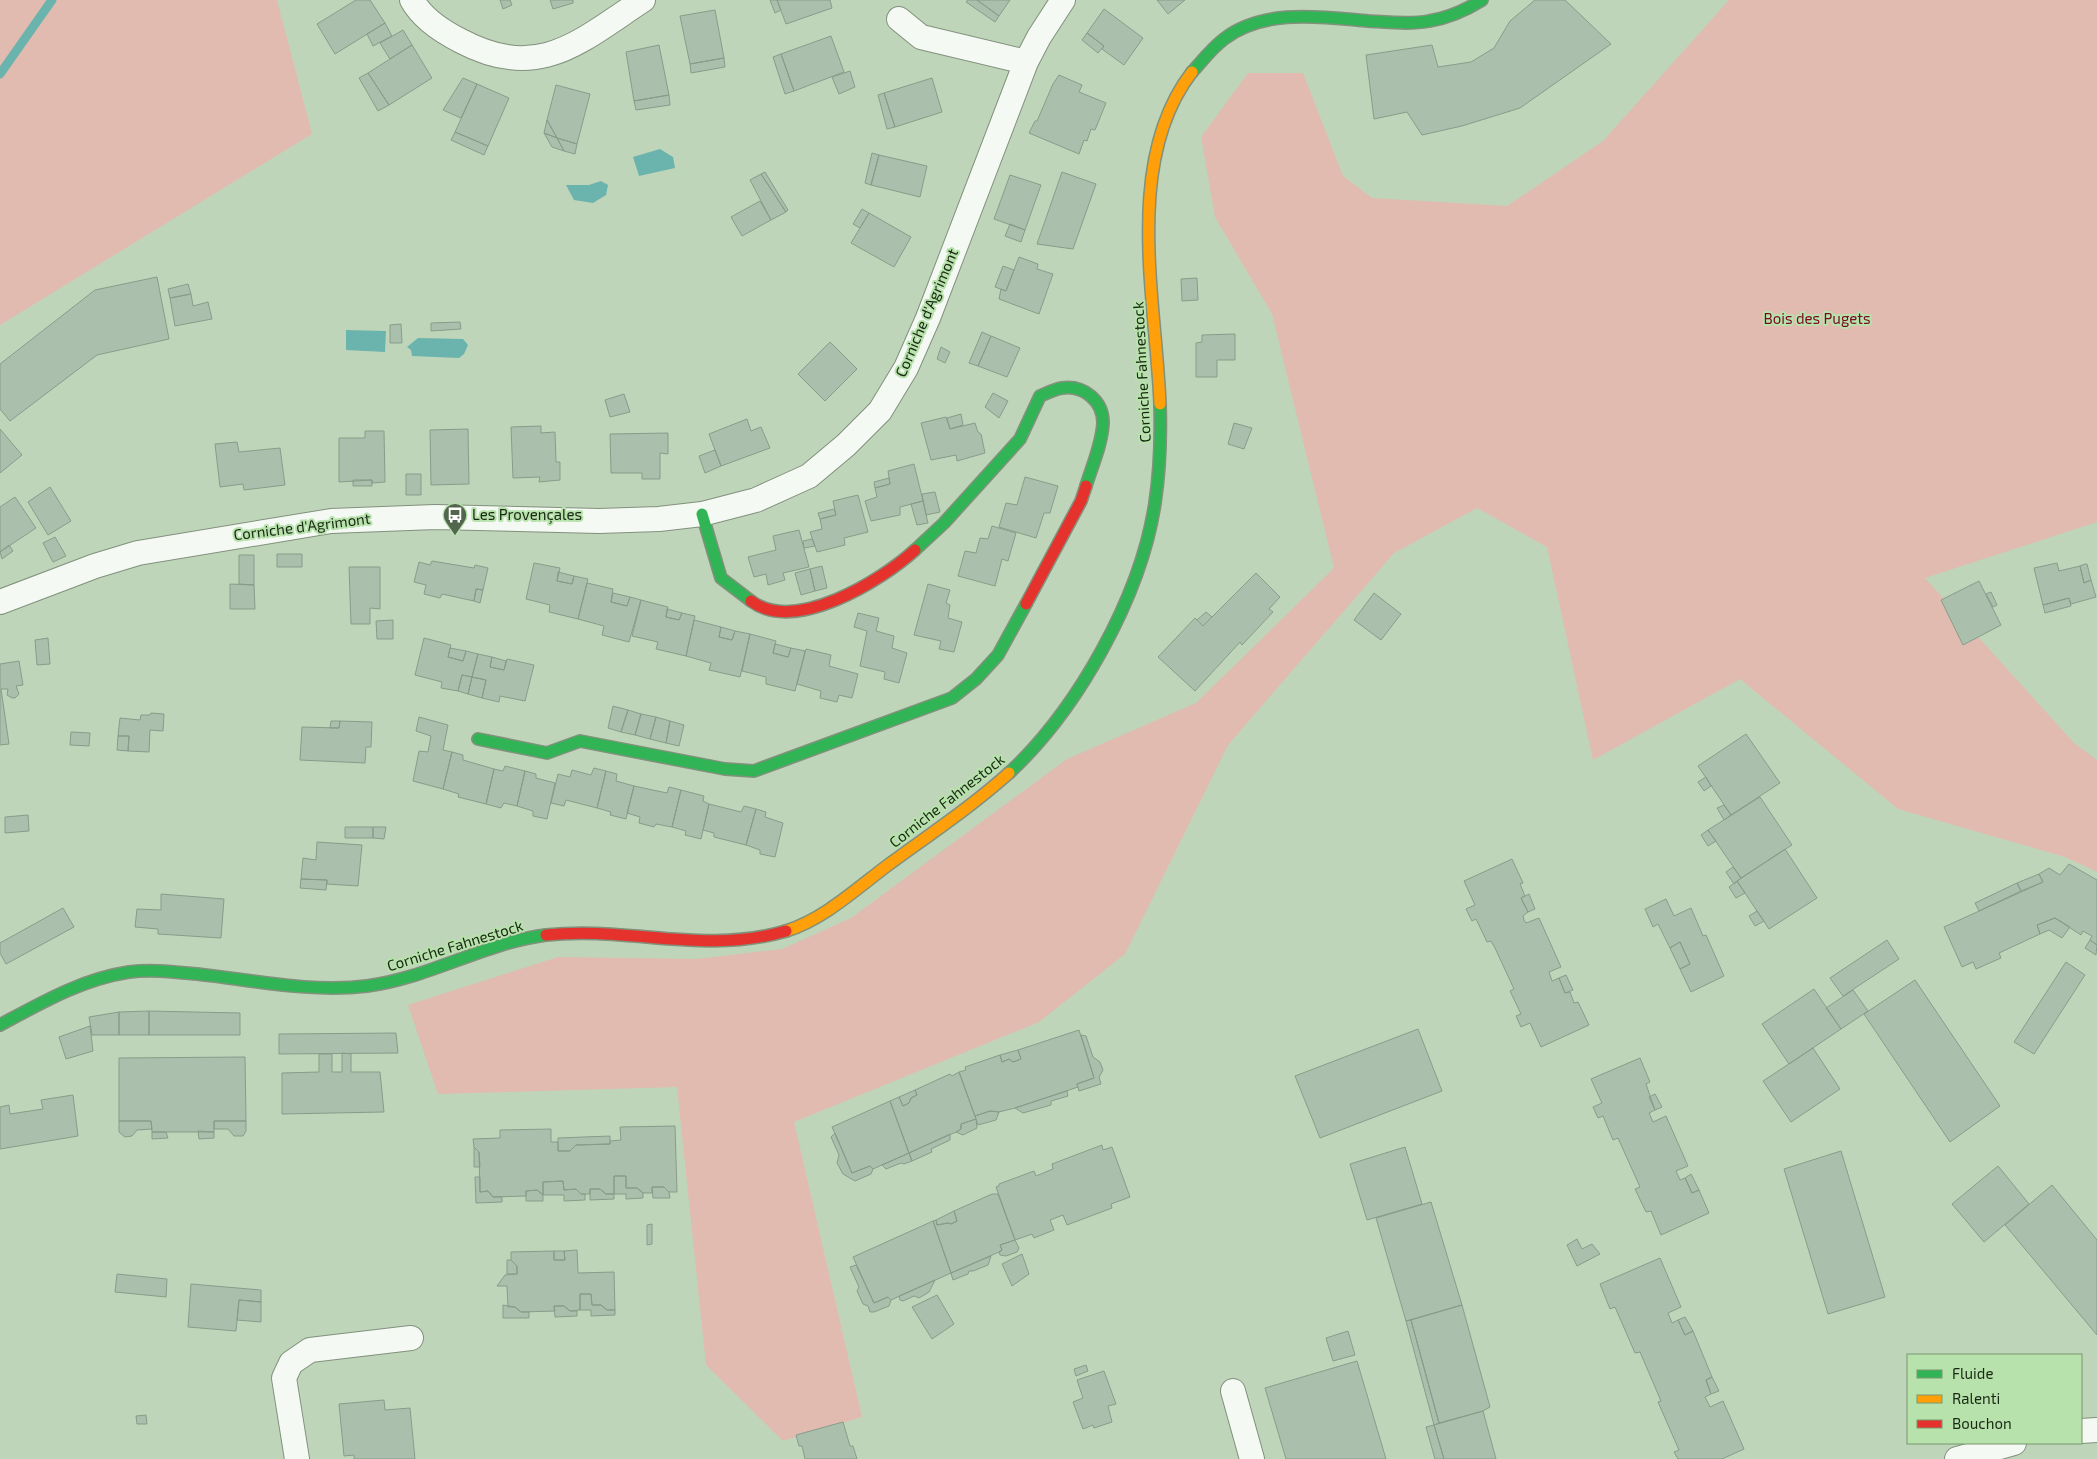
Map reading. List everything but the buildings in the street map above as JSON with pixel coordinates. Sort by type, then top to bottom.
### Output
[{"type":"main road","name":"Corniche Fahnestock","points":[[0,1025],[66,991],[107,976],[128,972],[167,972],[305,987],[349,988],[402,980],[531,937],[609,933],[716,942],[766,937],[795,928],[835,905],[988,792],[1019,764],[1043,736],[1073,694],[1113,627],[1129,594],[1147,541],[1154,510],[1160,460],[1161,413],[1150,242],[1154,155],[1162,128],[1172,106],[1194,69],[1220,42],[1241,26],[1285,10],[1306,8],[1390,22],[1420,23],[1449,17],[1468,9],[1482,0]]},
{"type":"main road","points":[[478,740],[547,753],[580,741],[725,769],[754,771],[785,762],[952,698],[976,679],[998,655],[1062,540],[1081,501],[1100,440],[1103,421],[1098,402],[1082,389],[1061,388],[1040,396],[1020,438],[944,523],[909,555],[867,586],[812,608],[778,612],[754,603],[721,578],[702,514]]},
{"type":"street","points":[[412,0],[441,31],[478,50],[511,59],[540,58],[568,49],[644,0]]},
{"type":"street","name":"Corniche d'Agrimont","points":[[0,602],[95,566],[138,553],[331,520],[435,516],[599,521],[659,519],[702,514],[756,500],[809,476],[846,445],[880,411],[906,368],[928,318],[1026,62],[1039,36],[1063,0]]},
{"type":"street","points":[[898,19],[921,37],[1026,62]]},
{"type":"street","points":[[297,1459],[284,1378],[292,1363],[310,1350],[411,1338]]},
{"type":"street","points":[[1233,1391],[1252,1459]]},
{"type":"street","points":[[2082,1431],[2097,1430]]},
{"type":"street","points":[[1957,1459],[2010,1444]]},
{"type":"green space","points":[[0,0],[277,0],[312,134],[0,325]]},
{"type":"green space","name":"Bois des Pugets","points":[[1729,0],[2097,0],[2097,522],[1925,578],[2074,743],[2097,760],[2097,872],[2065,857],[1898,809],[1740,679],[1593,760],[1547,547],[1477,508],[1394,553],[1228,745],[1125,954],[1039,1022],[794,1122],[862,1417],[783,1441],[706,1365],[677,1087],[438,1094],[408,1005],[558,957],[696,959],[782,949],[851,918],[1067,759],[1196,703],[1334,568],[1272,314],[1215,217],[1201,137],[1248,73],[1303,73],[1343,176],[1372,198],[1507,206],[1603,141]]},
{"type":"water","points":[[660,149],[673,157],[675,168],[639,176],[633,157]]},
{"type":"water","points":[[601,181],[608,185],[606,195],[593,203],[574,200],[566,185],[589,185]]},
{"type":"water","points":[[346,330],[386,331],[385,352],[346,350]]},
{"type":"water","points":[[418,338],[463,339],[468,345],[464,354],[459,358],[412,356],[411,350],[407,347]]},
{"type":"waterway","points":[[0,74],[52,0]]},
{"type":"traffic: fast","points":[[1192,72],[1211,50],[1224,39],[1240,29],[1257,23],[1294,17],[1406,23],[1421,22],[1450,16],[1482,0]]},
{"type":"traffic: fast","points":[[915,550],[944,523],[1020,439],[1040,396],[1057,389],[1077,389],[1090,396],[1100,407],[1103,423],[1101,439],[1086,486]]},
{"type":"traffic: fast","points":[[1009,773],[1035,747],[1082,684],[1103,649],[1121,612],[1148,539],[1155,503],[1160,454],[1160,404]]},
{"type":"traffic: fast","points":[[702,514],[721,578],[751,601]]},
{"type":"traffic: fast","points":[[478,739],[547,753],[580,741],[725,769],[754,771],[952,698],[976,679],[998,655],[1026,604]]},
{"type":"traffic: fast","points":[[0,1025],[46,1000],[78,986],[112,975],[129,972],[172,972],[303,987],[346,988],[390,982],[501,945],[546,935]]},
{"type":"traffic: slow","points":[[1160,404],[1150,277],[1150,189],[1157,147],[1171,108],[1192,72]]},
{"type":"traffic: slow","points":[[786,931],[800,926],[839,903],[965,809],[1009,773]]},
{"type":"traffic: jam","points":[[1026,604],[1081,501],[1086,486]]},
{"type":"traffic: jam","points":[[751,601],[769,610],[790,611],[813,608],[837,600],[860,588],[881,576],[915,550]]},
{"type":"traffic: jam","points":[[546,935],[576,933],[725,940],[756,938],[786,931]]},
{"type":"place","name":"Les Provençales","points":[[455,536]]}]
